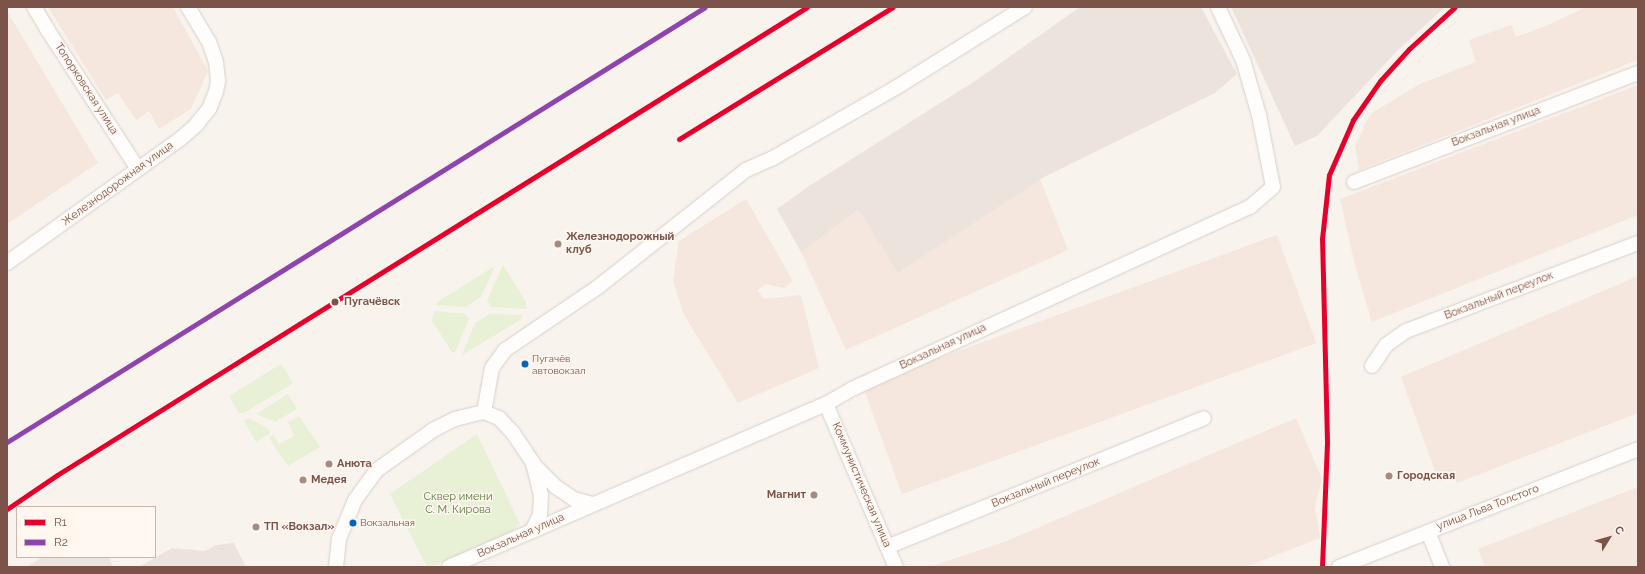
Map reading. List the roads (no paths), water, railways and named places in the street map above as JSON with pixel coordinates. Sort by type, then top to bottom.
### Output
[{"type":"street","name":"Топорковская улица","points":[[34,7],[138,169]]},
{"type":"street","name":"Железнодорожная улица","points":[[7,263],[179,140],[196,125],[209,109],[216,92],[218,81],[216,62],[209,42],[188,7]]},
{"type":"street","points":[[484,412],[492,368],[505,350],[598,287],[746,170],[773,158],[897,87],[1024,7]]},
{"type":"street","name":"Вокзальная улица","points":[[449,567],[826,404],[852,388],[1250,207],[1273,187],[1259,114],[1243,60],[1218,7]]},
{"type":"street","name":"Вокзальная улица","points":[[1354,182],[1638,72]]},
{"type":"street","name":"Вокзальный переулок","points":[[1372,366],[1386,345],[1406,331],[1638,243]]},
{"type":"street","name":"Коммунистическая улица","points":[[826,404],[896,567]]},
{"type":"street","points":[[336,567],[340,539],[355,500],[377,470],[433,430],[455,419],[484,412],[499,418],[513,433],[533,463],[556,487],[574,499],[593,504]]},
{"type":"street","name":"Вокзальный переулок","points":[[887,547],[1204,418]]},
{"type":"street","name":"улица Льва Толстого","points":[[1339,567],[1638,449]]},
{"type":"street","points":[[532,531],[540,515],[541,495],[533,463]]},
{"type":"street","points":[[1428,532],[1442,567]]},
{"type":"place","name":"Железнодорожный клуб","points":[[558,244]]},
{"type":"place","name":"Пугачёвск","points":[[335,302]]},
{"type":"place","name":"Пугачёв автовокзал","points":[[525,364]]},
{"type":"place","name":"Анюта","points":[[329,464]]},
{"type":"place","name":"Городская","points":[[1389,476]]},
{"type":"place","name":"Медея","points":[[303,480]]},
{"type":"place","name":"Магнит","points":[[814,495]]},
{"type":"place","name":"Вокзальная","points":[[353,523]]},
{"type":"place","name":"ТП «Вокзал»","points":[[256,527]]},
{"type":"park label","name":"Сквер имени С. М. Кирова","points":[[458,504]]}]
